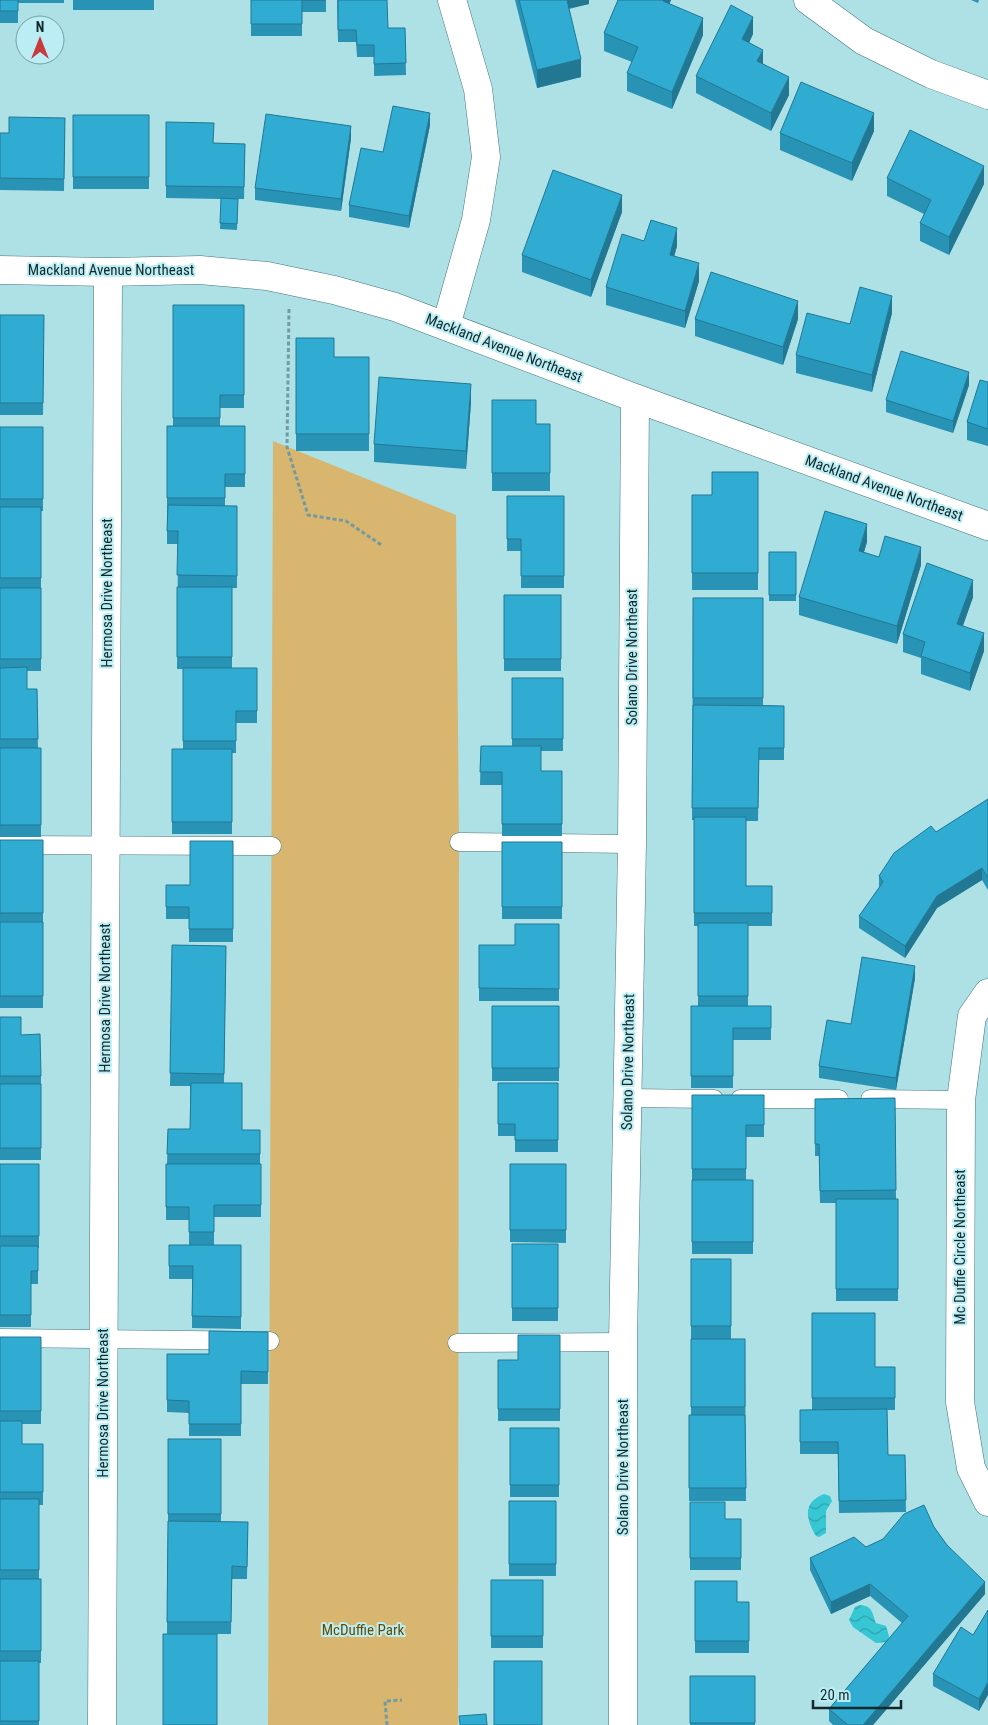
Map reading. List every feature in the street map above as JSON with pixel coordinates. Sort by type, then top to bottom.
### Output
[{"type":"street","points":[[446,326],[476,220],[486,157],[478,90],[452,0]]},
{"type":"street","points":[[808,0],[864,41],[931,74],[988,95]]},
{"type":"street","name":"Mackland Avenue Northeast","points":[[0,270],[108,272],[200,270],[267,276],[395,306],[635,398],[988,526]]},
{"type":"street","name":"Hermosa Drive Northeast","points":[[102,1725],[108,272]]},
{"type":"street","name":"Solano Drive Northeast","points":[[624,1725],[623,1342],[632,844],[635,398]]},
{"type":"street","name":"Mc Duffie Circle Northeast","points":[[988,993],[972,1016],[961,1100],[960,1402],[971,1468],[988,1502]]},
{"type":"lane","points":[[459,842],[632,844]]},
{"type":"lane","points":[[0,845],[272,846]]},
{"type":"lane","points":[[627,1098],[961,1100]]},
{"type":"lane","points":[[0,1338],[270,1341]]},
{"type":"lane","points":[[457,1343],[623,1342]]},
{"type":"path","points":[[289,310],[287,446],[308,515],[346,521],[383,546]]},
{"type":"path","points":[[387,1725],[385,1701],[402,1700]]},
{"type":"green space","name":"McDuffie Park","points":[[273,441],[456,515],[459,842],[458,1725],[268,1725]]},
{"type":"water","points":[[824,1494],[830,1496],[832,1501],[826,1511],[826,1533],[819,1537],[816,1536],[812,1529],[808,1511],[812,1501]]},
{"type":"water","points":[[860,1605],[870,1608],[876,1623],[886,1626],[889,1636],[888,1642],[876,1643],[853,1627],[849,1620],[855,1607]]},
{"type":"building","points":[[0,0],[18,0],[18,11],[0,11]]},
{"type":"building","points":[[251,0],[302,0],[302,24],[251,24]]},
{"type":"building","points":[[338,0],[387,0],[388,28],[405,28],[406,63],[374,64],[374,45],[357,45],[356,30],[338,30]]},
{"type":"building","points":[[519,0],[567,0],[581,59],[537,70]]},
{"type":"building","points":[[618,0],[663,0],[703,18],[672,92],[627,73],[638,47],[604,33]]},
{"type":"building","points":[[731,5],[753,17],[742,39],[763,50],[757,61],[789,77],[771,113],[696,76]]},
{"type":"building","points":[[801,82],[874,113],[852,163],[780,133]]},
{"type":"building","points":[[393,106],[430,113],[409,216],[349,205],[361,148],[383,152]]},
{"type":"building","points":[[266,114],[351,126],[341,199],[255,188]]},
{"type":"building","points":[[73,115],[149,115],[149,177],[73,177]]},
{"type":"building","points":[[9,117],[65,118],[64,179],[0,178],[0,133],[9,133]]},
{"type":"building","points":[[166,122],[214,123],[213,143],[245,144],[244,187],[166,186]]},
{"type":"building","points":[[910,130],[984,166],[949,237],[920,223],[931,200],[887,178]]},
{"type":"building","points":[[553,170],[622,195],[591,280],[522,255]]},
{"type":"building","points":[[221,198],[238,199],[237,224],[220,223]]},
{"type":"building","points":[[651,220],[677,228],[670,255],[699,263],[685,311],[606,287],[622,234],[644,241]]},
{"type":"building","points":[[711,272],[798,301],[783,347],[695,319]]},
{"type":"building","points":[[860,287],[892,296],[872,375],[796,355],[807,313],[850,324]]},
{"type":"building","points":[[173,305],[244,305],[244,395],[220,395],[220,418],[173,418]]},
{"type":"building","points":[[0,315],[44,315],[43,403],[0,403]]},
{"type":"building","points":[[296,338],[334,338],[334,357],[369,357],[369,434],[296,434]]},
{"type":"building","points":[[901,351],[969,372],[953,421],[886,400]]},
{"type":"building","points":[[379,377],[471,384],[466,451],[374,444]]},
{"type":"building","points":[[980,380],[988,382],[988,429],[967,422]]},
{"type":"building","points":[[492,400],[536,400],[536,424],[550,424],[550,473],[492,473]]},
{"type":"building","points":[[167,426],[245,426],[245,474],[225,474],[225,498],[167,498]]},
{"type":"building","points":[[0,427],[43,427],[43,499],[0,499]]},
{"type":"building","points":[[712,472],[758,472],[758,573],[692,573],[692,495],[712,495]]},
{"type":"building","points":[[507,496],[564,496],[564,576],[521,576],[521,539],[507,539]]},
{"type":"building","points":[[168,505],[237,506],[237,576],[177,575],[178,531],[167,531]]},
{"type":"building","points":[[0,507],[41,507],[41,578],[0,578]]},
{"type":"building","points":[[825,511],[867,524],[859,551],[879,557],[885,536],[921,547],[897,626],[799,597]]},
{"type":"building","points":[[769,552],[796,552],[796,595],[769,595]]},
{"type":"building","points":[[927,563],[973,580],[957,624],[984,633],[970,673],[921,656],[925,642],[903,634]]},
{"type":"building","points":[[177,587],[232,587],[232,657],[177,657]]},
{"type":"building","points":[[0,588],[41,588],[41,659],[0,659]]},
{"type":"building","points":[[504,595],[561,595],[561,659],[504,659]]},
{"type":"building","points":[[693,598],[763,598],[763,698],[693,698]]},
{"type":"building","points":[[27,667],[27,689],[37,689],[38,739],[0,739],[0,668]]},
{"type":"building","points":[[183,668],[257,668],[257,711],[236,711],[236,741],[183,741]]},
{"type":"building","points":[[512,678],[563,678],[563,739],[512,739]]},
{"type":"building","points":[[693,705],[784,706],[784,748],[759,748],[758,808],[692,808]]},
{"type":"building","points":[[481,746],[541,746],[541,771],[562,771],[562,824],[502,824],[502,772],[480,772]]},
{"type":"building","points":[[0,748],[41,748],[41,825],[0,825]]},
{"type":"building","points":[[172,749],[232,749],[232,822],[172,822]]},
{"type":"building","points":[[988,799],[988,878],[982,868],[937,896],[905,946],[859,916],[883,882],[879,876],[894,853],[931,826],[936,832]]},
{"type":"building","points":[[694,817],[746,817],[746,886],[772,886],[772,913],[694,913]]},
{"type":"building","points":[[0,840],[43,840],[43,913],[0,913]]},
{"type":"building","points":[[190,841],[233,841],[233,929],[189,929],[189,907],[166,907],[166,885],[190,885]]},
{"type":"building","points":[[502,842],[562,842],[562,907],[502,907]]},
{"type":"building","points":[[0,922],[43,922],[43,996],[0,996]]},
{"type":"building","points":[[698,923],[748,923],[748,996],[698,996]]},
{"type":"building","points":[[515,924],[559,924],[559,989],[479,988],[479,945],[515,945]]},
{"type":"building","points":[[172,945],[226,946],[224,1074],[170,1073]]},
{"type":"building","points":[[862,957],[915,966],[896,1078],[819,1066],[827,1020],[851,1024]]},
{"type":"building","points":[[492,1006],[559,1006],[559,1068],[492,1068]]},
{"type":"building","points":[[691,1006],[771,1006],[771,1028],[733,1028],[733,1076],[691,1076]]},
{"type":"building","points":[[0,1017],[21,1017],[21,1035],[40,1034],[41,1076],[0,1076]]},
{"type":"building","points":[[191,1083],[242,1083],[242,1130],[260,1130],[260,1154],[167,1154],[168,1129],[190,1129]]},
{"type":"building","points":[[498,1083],[558,1083],[558,1140],[515,1140],[515,1124],[498,1124]]},
{"type":"building","points":[[0,1084],[41,1084],[41,1148],[0,1148]]},
{"type":"building","points":[[692,1095],[764,1095],[764,1125],[746,1125],[746,1169],[692,1169]]},
{"type":"building","points":[[895,1098],[896,1190],[820,1191],[819,1144],[815,1144],[815,1099]]},
{"type":"building","points":[[0,1164],[39,1164],[39,1236],[0,1236]]},
{"type":"building","points":[[166,1164],[261,1164],[261,1205],[214,1205],[214,1232],[189,1232],[189,1207],[166,1207]]},
{"type":"building","points":[[510,1164],[566,1164],[566,1230],[510,1230]]},
{"type":"building","points":[[692,1180],[753,1180],[753,1242],[692,1242]]},
{"type":"building","points":[[836,1199],[898,1199],[898,1289],[836,1289]]},
{"type":"building","points":[[512,1244],[558,1244],[558,1308],[512,1308]]},
{"type":"building","points":[[169,1245],[241,1245],[241,1317],[192,1316],[193,1266],[169,1266]]},
{"type":"building","points":[[0,1246],[38,1246],[38,1271],[31,1271],[31,1315],[0,1315]]},
{"type":"building","points":[[691,1259],[731,1259],[731,1326],[691,1326]]},
{"type":"building","points":[[812,1313],[875,1313],[875,1367],[895,1367],[895,1398],[812,1398]]},
{"type":"building","points":[[209,1331],[268,1332],[268,1372],[241,1371],[241,1424],[189,1424],[189,1401],[167,1400],[167,1354],[209,1354]]},
{"type":"building","points":[[518,1335],[560,1335],[560,1409],[498,1409],[498,1360],[518,1360]]},
{"type":"building","points":[[0,1337],[41,1337],[41,1411],[0,1411]]},
{"type":"building","points":[[691,1339],[745,1339],[745,1407],[691,1407]]},
{"type":"building","points":[[887,1409],[888,1455],[905,1455],[906,1500],[839,1501],[838,1442],[800,1442],[800,1410]]},
{"type":"building","points":[[689,1415],[745,1415],[746,1488],[689,1488]]},
{"type":"building","points":[[0,1421],[22,1421],[22,1444],[43,1444],[43,1492],[0,1492]]},
{"type":"building","points":[[510,1428],[559,1428],[559,1485],[510,1485]]},
{"type":"building","points":[[168,1439],[221,1439],[221,1514],[168,1514]]},
{"type":"building","points":[[0,1499],[39,1499],[39,1570],[0,1570]]},
{"type":"building","points":[[509,1501],[556,1501],[556,1564],[509,1564]]},
{"type":"building","points":[[690,1502],[725,1502],[725,1519],[741,1519],[741,1558],[690,1558]]},
{"type":"building","points":[[924,1505],[934,1527],[947,1545],[985,1582],[863,1725],[848,1725],[829,1709],[908,1616],[870,1584],[831,1602],[810,1558],[854,1537],[866,1547],[883,1539],[904,1514]]},
{"type":"building","points":[[168,1521],[248,1522],[247,1567],[232,1566],[231,1622],[167,1622]]},
{"type":"building","points":[[0,1579],[41,1579],[41,1651],[0,1651]]},
{"type":"building","points":[[491,1580],[543,1580],[543,1636],[491,1636]]},
{"type":"building","points":[[695,1581],[737,1581],[737,1602],[749,1602],[749,1641],[695,1641]]},
{"type":"building","points":[[988,1610],[988,1682],[979,1699],[933,1674],[961,1627],[973,1635]]},
{"type":"building","points":[[163,1634],[217,1634],[217,1725],[163,1725]]},
{"type":"building","points":[[0,1661],[39,1661],[39,1721],[0,1721]]},
{"type":"building","points":[[494,1661],[542,1661],[542,1725],[494,1725]]},
{"type":"building","points":[[690,1676],[755,1676],[755,1723],[690,1723]]},
{"type":"building","points":[[486,1714],[487,1725],[460,1725],[459,1716]]}]
